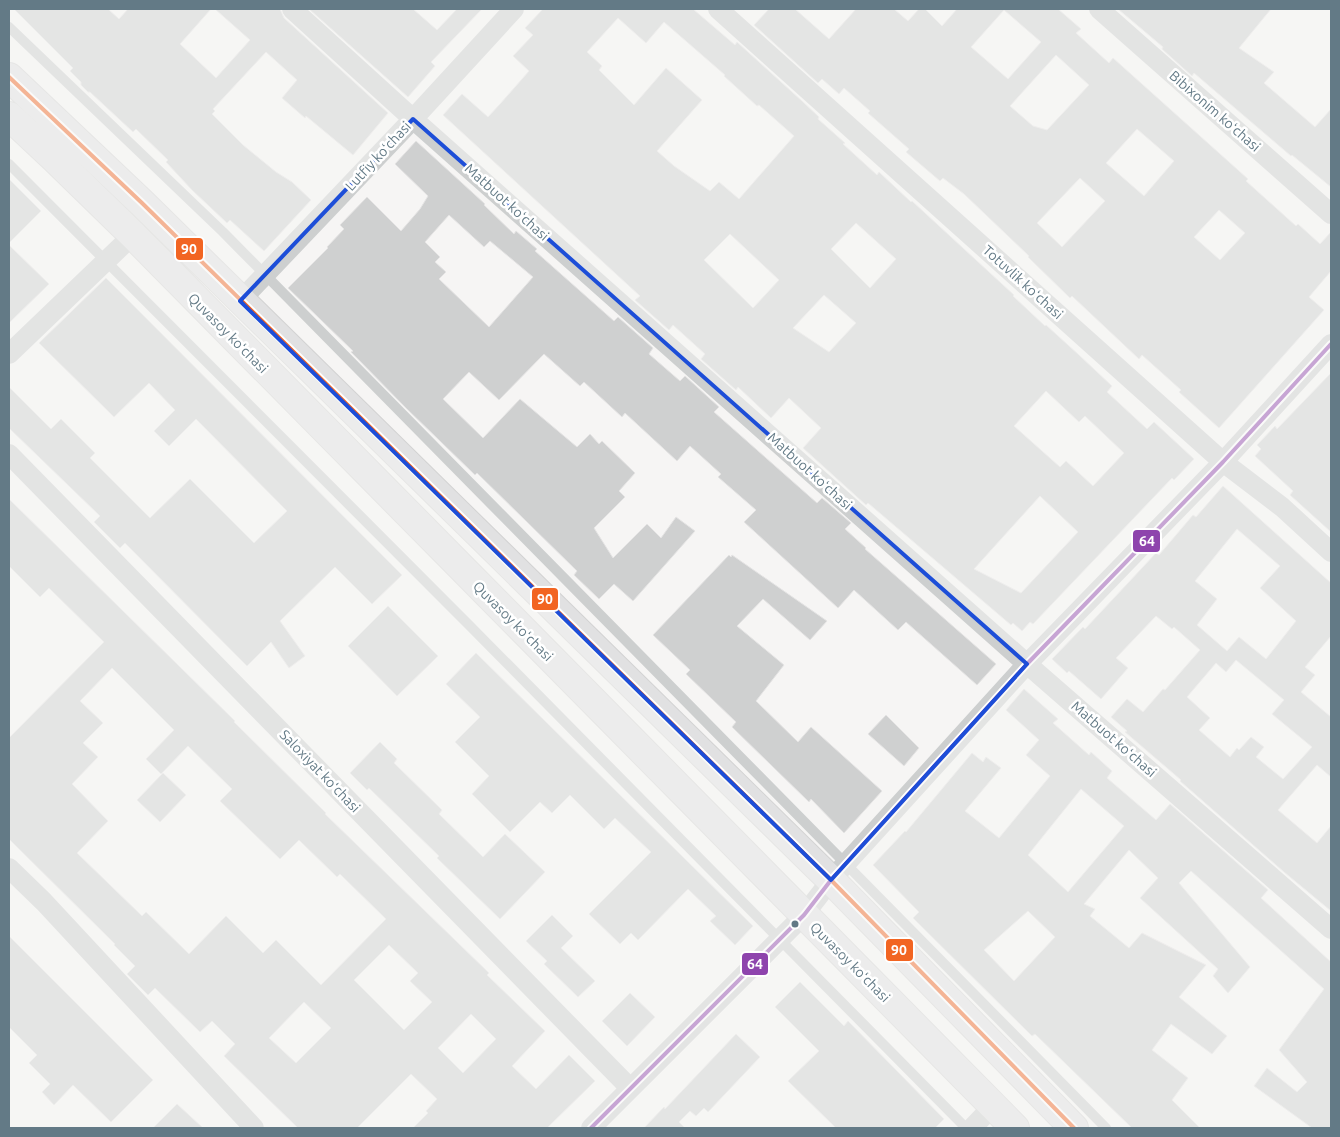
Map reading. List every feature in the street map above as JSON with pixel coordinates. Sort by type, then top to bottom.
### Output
[{"type":"main road","points":[[9,77],[142,203],[240,302],[839,872],[1074,1128]]},
{"type":"main road","name":"Quvasoy koʻchasi","points":[[9,116],[133,236],[1015,1128]]},
{"type":"street","name":"Matbuot koʻchasi","points":[[292,9],[413,119],[1027,664],[1331,929]]},
{"type":"street","name":"Lutfiy koʻchasi","points":[[240,302],[514,9]]},
{"type":"street","name":"Totuvlik koʻchasi","points":[[718,9],[1223,462],[1282,507],[1331,552]]},
{"type":"street","name":"Bibixonim koʻchasi","points":[[1099,9],[1331,214]]},
{"type":"street","points":[[9,354],[104,261],[133,236]]},
{"type":"street","points":[[591,1128],[804,915],[839,872],[1027,664],[1223,462],[1331,344]]},
{"type":"street","name":"Saloxiyat koʻchasi","points":[[9,454],[630,1088]]},
{"type":"street","points":[[9,868],[44,902],[254,1128]]},
{"type":"street","points":[[972,1128],[993,1106]]},
{"type":"lane","points":[[9,27],[223,232],[839,872],[1106,1128]]},
{"type":"lane","points":[[9,164],[468,624],[966,1128]]},
{"type":"highlighted area","points":[[413,119],[1027,664],[831,880],[240,301]]},
{"type":"building","points":[[14,9],[108,9],[119,19],[128,9],[211,9],[180,44],[216,78],[250,40],[215,9],[280,9],[284,18],[388,113],[353,155],[282,98],[297,80],[266,52],[213,109],[215,111],[212,114],[243,145],[276,172],[292,182],[311,200],[264,251],[230,220],[227,223],[192,190],[166,162],[168,160],[136,129],[133,132],[88,92],[70,71],[73,68]]},
{"type":"building","points":[[309,9],[413,9],[437,30],[457,9],[482,9],[431,62],[435,66],[408,97]]},
{"type":"building","points":[[543,9],[693,9],[735,45],[737,42],[819,117],[818,119],[845,143],[843,144],[877,175],[879,172],[912,201],[1045,326],[1079,355],[1112,386],[1107,392],[1147,429],[1154,422],[1194,459],[1174,480],[1172,478],[1033,624],[1030,622],[1022,631],[1013,623],[1011,625],[868,503],[866,505],[803,448],[821,428],[789,398],[771,418],[738,387],[736,390],[701,359],[705,354],[673,325],[669,330],[635,300],[640,296],[443,115],[462,94],[488,117],[529,71],[513,56],[533,35],[525,28]],"holes":[[[618,18],[646,43],[664,22],[725,75],[757,106],[759,105],[794,136],[739,199],[719,182],[710,191],[674,166],[657,151],[702,100],[666,68],[634,105],[599,70],[602,66],[587,52]],[[856,223],[896,259],[870,288],[831,249]],[[730,234],[779,280],[753,308],[704,260]],[[824,295],[856,323],[829,352],[793,328]],[[1046,391],[1079,422],[1085,416],[1124,453],[1093,486],[1066,461],[1060,467],[1014,426]],[[1040,496],[1078,532],[1021,593],[974,569]]]},
{"type":"building","points":[[769,9],[795,9],[829,39],[856,9],[894,9],[908,21],[919,9],[925,9],[942,26],[957,9],[1058,9],[1081,29],[1076,33],[1109,63],[1113,58],[1248,179],[1246,181],[1296,226],[1298,224],[1320,244],[1331,232],[1331,271],[1309,297],[1324,310],[1219,428],[1142,355],[1139,359],[1072,296],[1070,298],[964,194],[943,178],[940,181],[906,152],[909,149],[868,113],[870,111],[844,88],[839,94],[822,79],[818,83],[754,25]],"holes":[[[1004,10],[1041,42],[1008,79],[971,47]],[[1056,55],[1089,85],[1047,130],[1033,126],[1010,106]],[[1137,129],[1174,161],[1144,196],[1106,163]],[[1080,178],[1105,201],[1062,247],[1037,223]],[[1219,210],[1245,233],[1220,260],[1194,237]]]},
{"type":"building","points":[[1118,9],[1271,9],[1239,48],[1274,72],[1264,83],[1315,127],[1331,109],[1331,187],[1291,156],[1194,73],[1192,76],[1162,49],[1163,47]]},
{"type":"building","points":[[416,141],[485,204],[514,234],[516,231],[537,249],[535,251],[614,321],[618,317],[653,348],[649,354],[680,381],[685,376],[719,407],[714,412],[817,503],[822,498],[851,523],[845,529],[865,549],[996,664],[977,685],[906,622],[898,630],[854,590],[838,608],[744,522],[756,510],[718,477],[721,474],[690,446],[677,461],[625,413],[622,417],[584,382],[580,386],[544,354],[499,400],[469,372],[443,399],[483,438],[520,399],[577,447],[590,434],[599,444],[602,441],[635,473],[619,491],[625,497],[594,528],[613,558],[647,524],[661,538],[676,517],[695,531],[633,601],[614,584],[599,599],[574,575],[577,571],[477,473],[475,475],[406,408],[351,352],[353,351],[288,288],[328,248],[344,229],[340,225],[367,197],[401,231],[420,209],[428,196],[395,164]],"holes":[[[449,215],[484,247],[490,241],[533,277],[489,327],[439,279],[446,272],[435,262],[440,257],[425,242]]]},
{"type":"building","points":[[9,179],[41,211],[9,243]]},
{"type":"building","points":[[9,245],[49,284],[9,323]]},
{"type":"building","points":[[106,278],[402,575],[372,604],[335,567],[280,621],[305,656],[289,668],[271,642],[247,666],[125,543],[120,548],[94,522],[100,516],[9,428],[9,387],[51,429],[61,419],[95,453],[90,458],[150,518],[190,479],[254,543],[287,511],[196,419],[169,446],[154,431],[175,410],[149,383],[114,417],[39,343]]},
{"type":"building","points":[[1331,373],[1331,532],[1290,495],[1293,491],[1255,456],[1261,449],[1257,445],[1275,426],[1277,429]]},
{"type":"building","points":[[1223,486],[1331,583],[1331,636],[1305,667],[1315,675],[1301,692],[1331,717],[1331,777],[1317,765],[1278,810],[1317,843],[1331,826],[1331,911],[1180,781],[1111,717],[1127,699],[1143,712],[1200,650],[1174,627],[1172,629],[1156,616],[1116,658],[1128,668],[1101,699],[1052,659],[1083,627],[1085,629],[1156,553],[1159,555],[1193,515],[1196,517]],"holes":[[[1237,529],[1280,566],[1260,588],[1296,621],[1266,659],[1239,637],[1227,651],[1197,625],[1217,599],[1195,581]],[[1236,660],[1284,700],[1272,714],[1312,747],[1283,779],[1256,757],[1264,747],[1251,737],[1239,750],[1237,748],[1230,757],[1199,730],[1210,718],[1187,697],[1216,663],[1226,672]]]},
{"type":"building","points":[[9,499],[235,721],[325,814],[489,973],[487,975],[545,1031],[512,1066],[536,1089],[569,1055],[595,1081],[547,1128],[413,1128],[428,1113],[426,1111],[437,1099],[411,1074],[357,1128],[298,1128],[224,1056],[235,1044],[212,1021],[200,1032],[155,988],[148,995],[127,974],[135,966],[9,839],[9,738],[104,642],[49,588],[40,597],[9,566]],"holes":[[[112,668],[174,730],[146,759],[161,774],[188,746],[232,789],[220,801],[280,859],[299,840],[337,877],[340,874],[386,919],[321,985],[276,940],[263,953],[226,916],[189,954],[146,912],[142,916],[77,853],[108,821],[72,784],[98,757],[83,743],[103,723],[80,701]],[[389,945],[418,973],[410,981],[432,1002],[404,1030],[354,980]],[[304,1002],[331,1028],[296,1063],[269,1038]],[[471,1014],[496,1039],[463,1073],[438,1048]]]},
{"type":"building","points":[[729,555],[731,557],[732,555],[827,621],[810,640],[763,599],[737,626],[784,665],[756,701],[798,742],[811,727],[882,791],[844,833],[811,799],[809,802],[732,727],[736,722],[686,674],[690,670],[653,635]]},
{"type":"building","points":[[388,606],[438,656],[397,696],[348,646]]},
{"type":"building","points":[[476,653],[753,926],[735,945],[710,921],[716,916],[688,889],[638,940],[631,933],[620,944],[589,914],[651,852],[615,818],[604,829],[570,795],[552,813],[540,802],[510,832],[472,794],[489,776],[455,742],[480,717],[446,684]]},
{"type":"building","points":[[1024,689],[1058,719],[1053,723],[1089,755],[1091,752],[1112,771],[1107,778],[1156,820],[1170,804],[1268,890],[1261,898],[1331,962],[1331,1128],[1312,1128],[1254,1086],[1267,1068],[1297,1092],[1307,1082],[1279,1050],[1324,989],[1191,871],[1179,883],[1250,967],[1228,993],[1213,976],[1218,969],[1140,898],[1158,878],[1129,850],[1084,904],[1095,909],[1090,916],[1129,948],[1142,933],[1206,965],[1179,997],[1227,1036],[1212,1054],[1171,1024],[1152,1050],[1188,1078],[1172,1100],[1200,1128],[1132,1128],[1035,1034],[1032,1036],[913,918],[919,912],[873,865],[906,832],[972,753],[983,762],[986,757],[1001,768],[965,811],[999,838],[1050,776],[1026,755],[1039,740],[1006,710]],"holes":[[[1081,789],[1124,826],[1068,892],[1028,855]],[[1028,911],[1055,937],[1014,981],[984,950]]]},
{"type":"building","points":[[886,715],[919,748],[904,766],[868,734]]},
{"type":"building","points":[[380,742],[397,759],[394,763],[442,810],[439,814],[483,857],[505,834],[545,872],[500,919],[437,858],[439,856],[369,788],[367,790],[350,773]]},
{"type":"building","points":[[163,773],[186,795],[160,822],[137,800]]},
{"type":"building","points":[[552,915],[573,936],[561,948],[595,981],[578,997],[544,964],[547,961],[526,941]]},
{"type":"building","points":[[9,936],[153,1080],[111,1122],[73,1085],[54,1105],[42,1092],[50,1084],[29,1063],[37,1055],[9,1027]]},
{"type":"building","points":[[800,982],[844,1026],[848,1021],[944,1119],[935,1128],[836,1128],[788,1081],[819,1051],[775,1007]]},
{"type":"building","points":[[630,993],[655,1017],[627,1046],[602,1021]]},
{"type":"building","points":[[736,1034],[760,1057],[708,1112],[704,1108],[696,1116],[690,1111],[679,1122],[685,1128],[644,1128],[664,1107],[665,1109]]},
{"type":"building","points":[[177,1104],[203,1128],[153,1128]]},
{"type":"transit line","name":"90","points":[[9,77],[142,203],[831,880],[1074,1128]]},
{"type":"transit line","name":"64","points":[[591,1128],[804,915],[831,880],[1027,664],[1223,462],[1331,344]]}]
